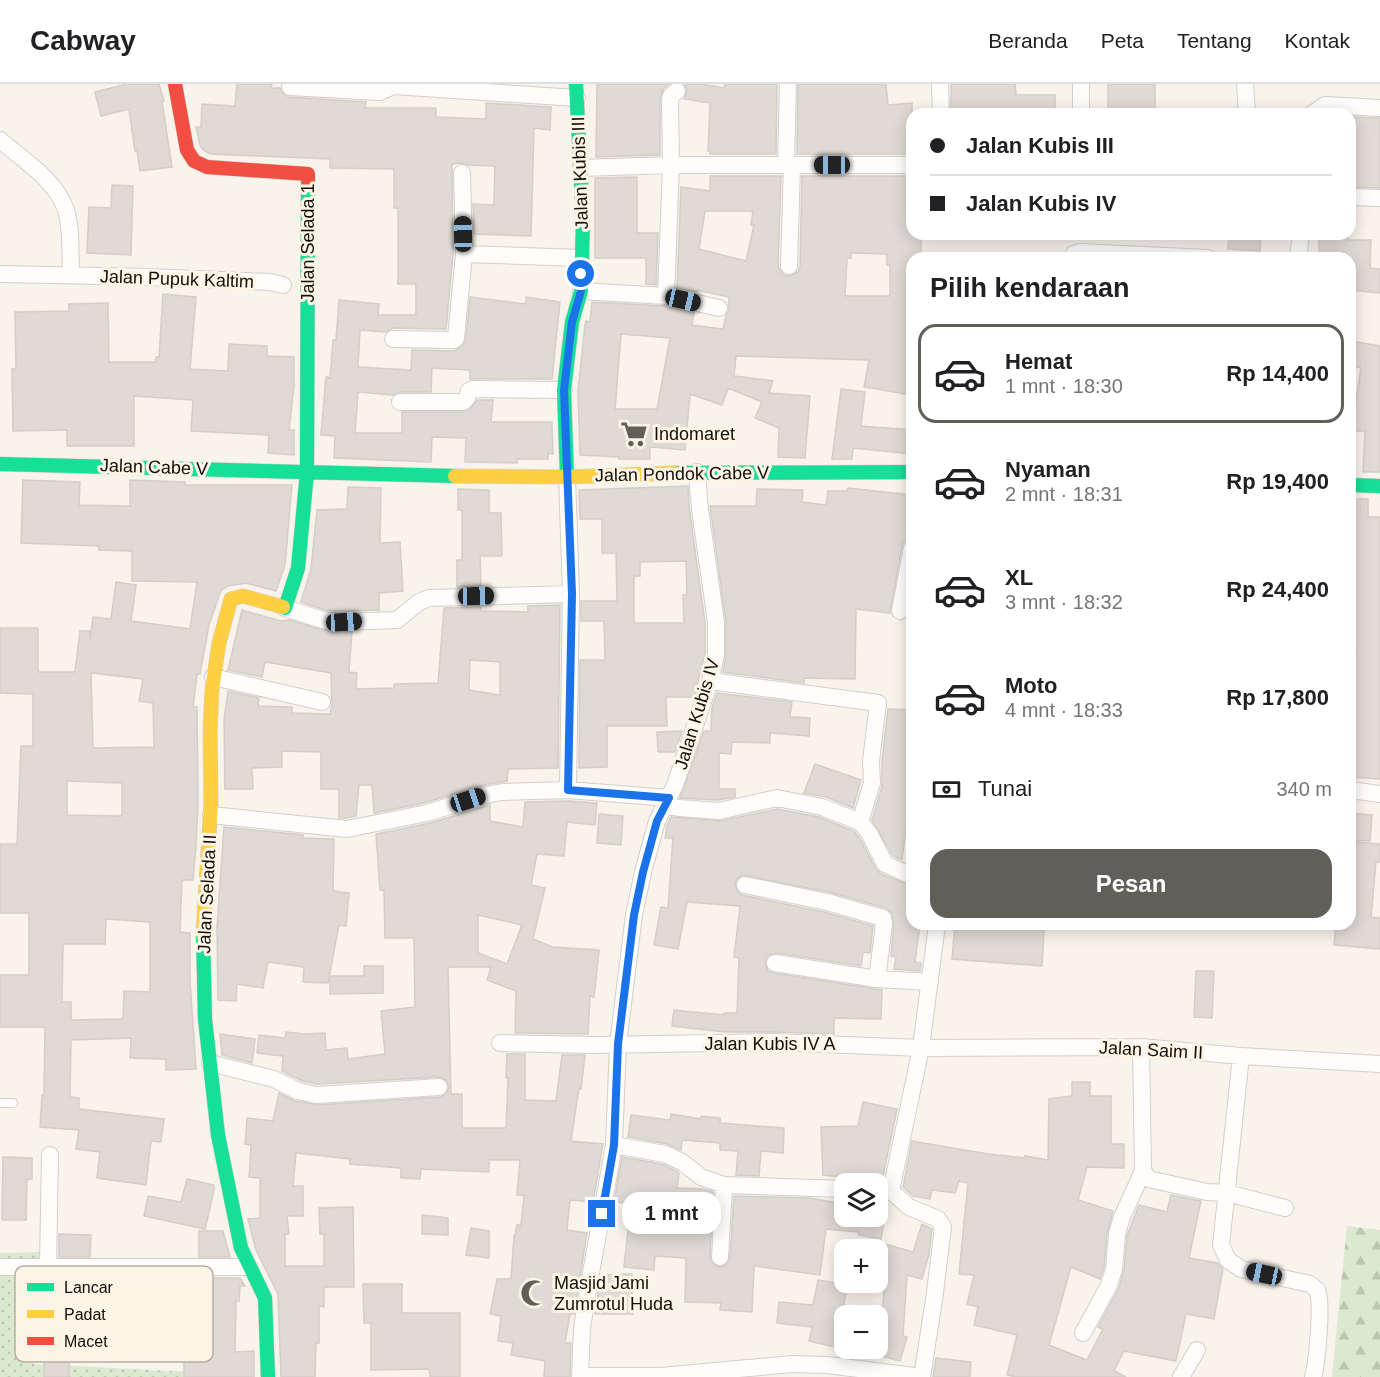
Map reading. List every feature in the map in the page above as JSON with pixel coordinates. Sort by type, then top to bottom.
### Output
[{"type":"street","name":"Jalan Selada 1","points":[[175,84],[187,150],[194,161],[207,167],[308,174],[307,472]]},
{"type":"street","points":[[788,84],[789,266]]},
{"type":"street","points":[[940,84],[941,108]]},
{"type":"street","points":[[1081,84],[1081,108]]},
{"type":"street","points":[[1245,84],[1247,108]]},
{"type":"street","points":[[290,87],[380,92],[393,86],[576,91]]},
{"type":"street","name":"Jalan Kubis III","points":[[567,477],[564,390],[572,322],[581,291],[583,221],[576,91]]},
{"type":"street","points":[[666,296],[671,165],[670,100],[677,91]]},
{"type":"street","points":[[1321,108],[1325,105],[1380,108]]},
{"type":"street","points":[[0,140],[48,181],[57,193],[66,211],[71,275]]},
{"type":"street","points":[[581,168],[671,165],[906,165]]},
{"type":"street","points":[[393,339],[454,340],[456,338],[464,254],[462,173]]},
{"type":"street","points":[[1356,197],[1380,198]]},
{"type":"street","points":[[464,254],[581,258]]},
{"type":"street","name":"Jalan Pupuk Kaltim","points":[[0,274],[215,279],[270,282],[283,285]]},
{"type":"street","points":[[581,291],[666,296],[719,308]]},
{"type":"street","points":[[400,402],[463,402],[467,398],[467,392],[473,389],[564,390]]},
{"type":"street","name":"Jalan Cabe V","points":[[0,464],[307,472]]},
{"type":"street","name":"Jalan Pondok Cabe V","points":[[307,472],[567,477],[697,472],[906,472]]},
{"type":"street","points":[[307,472],[298,568],[285,608],[323,620],[344,622],[397,620],[419,602],[429,598],[572,594]]},
{"type":"street","name":"Jalan Kubis IV","points":[[580,1376],[582,1328],[614,1145],[618,1044],[634,915],[657,821],[675,785],[711,681],[716,655],[716,621],[700,510],[697,472]]},
{"type":"street","points":[[567,477],[572,594],[568,790]]},
{"type":"street","points":[[1356,485],[1380,486]]},
{"type":"street","points":[[900,611],[906,580]]},
{"type":"street","name":"Jalan Selada II","points":[[268,1377],[263,1288],[249,1267],[241,1248],[216,1120],[210,1063],[203,942],[211,815],[210,720],[213,677],[226,615],[231,599],[243,596],[285,608]]},
{"type":"street","points":[[213,677],[322,702]]},
{"type":"street","points":[[711,681],[878,703],[871,761],[872,783],[860,822]]},
{"type":"street","points":[[211,815],[347,828],[427,813],[486,795],[568,790],[667,802],[679,808],[719,811],[777,798],[822,807],[860,822],[869,833],[885,864],[906,873]]},
{"type":"street","points":[[1356,791],[1380,794]]},
{"type":"street","points":[[745,885],[827,902],[883,918],[877,979]]},
{"type":"street","points":[[888,1175],[921,1048],[936,930]]},
{"type":"street","points":[[775,963],[877,979],[930,982]]},
{"type":"street","name":"Jalan Kubis IV A","points":[[500,1043],[772,1042],[921,1048]]},
{"type":"street","points":[[1083,1333],[1109,1285],[1114,1269],[1117,1234],[1122,1217],[1143,1171],[1141,1047]]},
{"type":"street","name":"Jalan Saim II","points":[[921,1048],[1141,1047],[1241,1056],[1380,1064]]},
{"type":"street","points":[[1241,1056],[1221,1245],[1228,1260],[1241,1269],[1310,1284],[1318,1291],[1317,1365],[1313,1377]]},
{"type":"street","points":[[210,1063],[274,1079],[298,1091],[316,1095],[439,1087]]},
{"type":"street","points":[[614,1145],[665,1154],[682,1162],[701,1177],[724,1185],[834,1189]]},
{"type":"street","points":[[48,1266],[50,1155]]},
{"type":"street","points":[[1143,1171],[1149,1179],[1207,1192],[1227,1193],[1285,1208]]},
{"type":"street","points":[[720,1257],[724,1185]]},
{"type":"street","points":[[580,1376],[661,1376],[793,1364],[827,1365],[922,1377],[943,1227],[938,1219],[909,1206],[888,1193]]},
{"type":"street","points":[[0,1267],[15,1267]]},
{"type":"street","points":[[213,1267],[249,1267]]},
{"type":"street","points":[[1180,1377],[1197,1350]]},
{"type":"lane","points":[[0,1103],[13,1103]]},
{"type":"green space","points":[[1347,1226],[1380,1230],[1380,1377],[1332,1377]]},
{"type":"green space","points":[[45,1252],[44,1266],[15,1266],[15,1362],[231,1374],[231,1377],[0,1377],[0,1253]]},
{"type":"building","points":[[127,84],[159,84],[164,101],[162,101],[172,167],[140,171],[129,109],[101,116],[95,92]]},
{"type":"building","points":[[237,84],[272,84],[271,88],[280,88],[284,95],[289,97],[366,102],[365,108],[436,108],[436,117],[486,119],[486,103],[551,107],[550,130],[534,128],[531,236],[474,234],[473,204],[494,205],[495,166],[452,164],[453,254],[446,329],[393,328],[385,332],[360,330],[358,367],[411,370],[412,350],[454,351],[463,345],[466,339],[470,297],[526,304],[526,297],[560,302],[552,379],[470,379],[470,370],[432,368],[431,392],[400,392],[393,395],[358,392],[355,433],[402,433],[402,412],[463,412],[470,409],[477,400],[493,400],[491,422],[552,422],[553,454],[548,453],[548,459],[517,459],[517,463],[465,462],[466,438],[432,437],[431,462],[334,458],[335,436],[321,435],[326,377],[330,378],[339,300],[379,304],[378,315],[416,315],[416,284],[398,284],[398,208],[394,208],[394,169],[330,168],[330,159],[210,154],[200,145],[196,127],[201,127],[202,104],[235,106]]},
{"type":"building","points":[[597,84],[669,84],[664,88],[660,98],[660,155],[596,157]]},
{"type":"building","points":[[685,84],[724,88],[725,84],[777,84],[776,154],[710,154],[708,151],[710,103],[684,99],[687,90]]},
{"type":"building","points":[[798,84],[886,84],[888,105],[912,103],[912,108],[906,108],[906,154],[797,154]]},
{"type":"building","points":[[951,84],[1015,84],[1016,95],[1055,95],[1055,108],[951,108]]},
{"type":"building","points":[[1108,84],[1155,84],[1155,108],[1108,108]]},
{"type":"building","points":[[1356,117],[1380,118],[1380,188],[1356,187]]},
{"type":"building","points":[[710,176],[781,176],[778,266],[783,275],[789,276],[798,272],[800,266],[802,176],[906,176],[906,240],[921,240],[921,252],[906,252],[906,394],[864,387],[869,360],[736,356],[734,376],[773,381],[769,393],[810,396],[805,458],[778,457],[779,428],[755,418],[762,402],[728,388],[722,405],[690,394],[685,450],[650,447],[650,459],[580,455],[578,391],[585,325],[586,321],[590,322],[592,302],[665,306],[694,313],[692,325],[723,329],[729,310],[729,297],[677,288],[681,187],[710,191]],"holes":[[[705,211],[753,211],[751,225],[754,225],[746,261],[699,249]],[[851,253],[887,254],[887,265],[890,265],[890,296],[845,296],[847,258],[851,258]],[[621,334],[670,338],[657,409],[615,409]]]},
{"type":"building","points":[[637,177],[637,233],[658,233],[656,285],[646,284],[646,258],[595,258],[595,178]]},
{"type":"building","points":[[112,185],[133,186],[131,255],[87,253],[89,207],[111,208]]},
{"type":"building","points":[[1229,240],[1261,240],[1260,251],[1228,249]]},
{"type":"building","points":[[1319,240],[1371,240],[1370,268],[1380,269],[1380,293],[1356,291],[1356,252],[1319,252]]},
{"type":"building","points":[[163,294],[196,297],[190,369],[228,371],[229,344],[267,346],[267,356],[294,357],[294,386],[289,430],[294,430],[294,455],[268,453],[269,435],[191,431],[193,400],[134,396],[134,446],[67,446],[67,430],[13,431],[12,369],[16,369],[15,312],[69,311],[69,304],[108,303],[109,362],[155,362],[156,357],[159,357]]},
{"type":"building","points":[[1356,342],[1380,346],[1380,472],[1363,472],[1365,431],[1356,431],[1356,400],[1361,368],[1356,367]]},
{"type":"building","points":[[841,389],[865,392],[861,426],[906,430],[906,453],[853,448],[852,459],[832,459]]},
{"type":"building","points":[[23,480],[80,482],[79,505],[130,506],[130,480],[185,482],[185,485],[292,485],[285,565],[276,591],[246,583],[228,586],[221,590],[209,625],[200,674],[197,674],[193,707],[197,707],[196,846],[193,880],[182,880],[180,932],[190,933],[190,981],[196,1069],[166,1070],[166,1059],[130,1058],[131,1038],[71,1040],[70,1097],[79,1098],[79,1109],[164,1119],[161,1142],[151,1141],[146,1185],[97,1178],[100,1152],[76,1149],[79,1130],[40,1127],[42,1095],[44,1095],[45,1027],[0,1027],[0,975],[29,975],[29,913],[0,913],[0,844],[17,844],[21,746],[33,746],[33,694],[0,693],[0,628],[38,628],[38,672],[75,672],[80,631],[90,631],[90,639],[93,617],[111,619],[116,582],[136,585],[131,621],[190,629],[197,582],[132,581],[132,551],[99,550],[99,546],[21,543]],"holes":[[[91,673],[143,679],[139,701],[153,703],[154,747],[93,748]],[[67,781],[122,783],[122,816],[67,815]],[[106,919],[150,922],[150,992],[124,991],[123,1019],[71,1020],[71,1002],[62,1002],[64,944],[105,944]]]},
{"type":"building","points":[[688,486],[705,623],[705,654],[694,697],[666,697],[667,726],[607,726],[607,767],[579,768],[580,660],[605,660],[604,621],[581,621],[581,601],[617,601],[616,553],[602,553],[602,519],[580,519],[579,490]],"holes":[[[686,561],[687,595],[683,595],[684,623],[634,623],[634,576],[640,576],[640,562]]]},
{"type":"building","points":[[348,487],[381,488],[380,543],[400,542],[403,591],[379,593],[379,610],[325,610],[301,602],[311,569],[317,510],[347,509]]},
{"type":"building","points":[[848,488],[906,494],[906,540],[902,546],[890,613],[856,609],[855,679],[804,678],[804,683],[723,672],[726,655],[726,622],[710,506],[756,506],[757,489],[803,490],[802,502],[826,505],[828,491],[847,491]]},
{"type":"building","points":[[458,489],[489,490],[489,513],[501,513],[502,556],[480,556],[481,586],[457,587],[457,560],[462,560],[462,510],[458,510]]},
{"type":"building","points":[[1356,499],[1368,499],[1368,517],[1380,517],[1380,779],[1356,777]]},
{"type":"building","points":[[560,605],[558,768],[508,769],[507,781],[484,785],[424,803],[374,813],[372,785],[359,785],[356,816],[346,818],[339,818],[339,789],[321,789],[321,752],[282,751],[282,767],[252,768],[253,789],[225,789],[224,720],[228,691],[259,698],[258,706],[292,707],[292,713],[330,714],[332,704],[331,673],[265,662],[262,677],[228,670],[242,610],[281,621],[290,620],[322,630],[352,632],[349,672],[357,673],[356,689],[394,688],[394,684],[438,683],[444,608],[481,607],[481,611],[528,612],[528,606]],"holes":[[[470,660],[500,662],[500,695],[469,690]]]},
{"type":"building","points":[[717,693],[792,702],[790,717],[810,718],[809,736],[770,733],[770,743],[732,742],[731,754],[719,753],[719,789],[735,789],[735,797],[718,800],[680,798],[704,731],[711,731],[712,708]]},
{"type":"building","points":[[888,709],[906,710],[906,828],[902,860],[893,856],[872,820],[882,786],[882,761]]},
{"type":"building","points":[[682,731],[675,752],[658,752],[657,732]]},
{"type":"building","points":[[815,764],[861,780],[853,808],[826,797],[804,793]]},
{"type":"building","points":[[525,802],[597,803],[595,825],[567,822],[564,856],[537,854],[531,885],[545,888],[533,939],[552,947],[599,950],[594,997],[590,996],[588,1034],[515,1033],[516,991],[487,980],[491,967],[448,967],[451,1094],[462,1094],[462,1128],[506,1128],[507,1054],[525,1054],[525,1100],[556,1101],[562,1055],[585,1055],[571,1141],[603,1144],[593,1202],[570,1200],[567,1230],[587,1233],[574,1314],[570,1314],[565,1343],[571,1343],[570,1377],[544,1377],[545,1361],[511,1355],[513,1343],[498,1341],[501,1316],[490,1314],[497,1279],[511,1279],[514,1236],[517,1225],[521,1225],[524,1195],[517,1195],[520,1160],[489,1160],[489,1172],[421,1169],[420,1179],[401,1178],[401,1168],[350,1164],[350,1159],[296,1153],[293,1186],[303,1186],[303,1216],[287,1216],[289,1234],[285,1234],[285,1266],[324,1266],[324,1234],[320,1234],[319,1208],[353,1207],[354,1287],[324,1287],[324,1307],[319,1306],[319,1343],[316,1343],[315,1377],[281,1377],[278,1294],[256,1250],[248,1219],[260,1218],[260,1178],[249,1177],[251,1145],[245,1144],[247,1118],[273,1121],[279,1093],[295,1101],[317,1105],[440,1097],[445,1095],[449,1087],[447,1081],[438,1077],[317,1084],[302,1081],[282,1071],[283,1056],[257,1053],[259,1035],[285,1038],[286,1032],[325,1033],[326,1050],[347,1048],[348,1059],[385,1054],[381,1011],[415,1007],[414,938],[385,938],[384,890],[380,890],[376,834],[430,823],[490,805],[490,821],[523,827]],"holes":[[[478,915],[522,925],[507,964],[478,953]]]},
{"type":"building","points":[[777,809],[819,817],[854,831],[876,869],[881,874],[906,884],[906,930],[919,930],[915,962],[921,963],[920,971],[894,969],[896,957],[891,956],[894,922],[891,912],[886,908],[829,892],[742,875],[735,883],[738,892],[742,895],[824,912],[873,926],[870,953],[863,952],[861,966],[777,953],[767,956],[765,962],[768,971],[773,973],[882,990],[881,1019],[834,1018],[834,1034],[725,1032],[672,1026],[674,1010],[724,1015],[724,1013],[737,1013],[739,958],[734,957],[740,906],[687,902],[678,949],[654,945],[661,907],[668,908],[673,838],[665,838],[671,817],[721,821]]},
{"type":"building","points":[[599,814],[623,816],[621,845],[597,843]]},
{"type":"building","points":[[1356,814],[1372,815],[1370,841],[1356,840]]},
{"type":"building","points":[[224,827],[303,835],[303,838],[334,839],[333,891],[349,893],[346,926],[339,925],[328,983],[303,982],[304,967],[268,962],[263,988],[237,984],[236,1001],[218,1000],[217,927]]},
{"type":"building","points":[[1356,842],[1380,844],[1380,862],[1376,862],[1371,917],[1380,918],[1380,949],[1334,945],[1335,930],[1356,930]]},
{"type":"building","points":[[954,930],[1044,930],[1042,966],[952,959]]},
{"type":"building","points":[[364,966],[383,966],[383,993],[330,994],[330,976],[364,976]]},
{"type":"building","points":[[1196,971],[1214,971],[1212,1018],[1194,1017]]},
{"type":"building","points":[[220,1034],[255,1039],[252,1063],[222,1055]]},
{"type":"building","points":[[1072,1082],[1090,1082],[1090,1096],[1111,1096],[1111,1144],[1124,1144],[1124,1168],[1087,1167],[1078,1200],[1113,1211],[1107,1233],[1104,1267],[1100,1279],[1071,1267],[1049,1345],[1087,1360],[1103,1329],[1098,1327],[1119,1288],[1124,1270],[1127,1236],[1139,1205],[1167,1212],[1171,1195],[1201,1201],[1189,1258],[1218,1263],[1223,1269],[1214,1319],[1186,1314],[1176,1361],[1124,1351],[1114,1371],[1126,1377],[1016,1377],[1007,1375],[1017,1335],[974,1325],[978,1307],[967,1304],[974,1275],[959,1274],[968,1183],[959,1181],[955,1193],[932,1190],[930,1199],[913,1196],[903,1187],[912,1141],[988,1154],[1048,1160],[1049,1099],[1072,1096]]},
{"type":"building","points":[[863,1102],[897,1109],[884,1173],[823,1175],[821,1127],[858,1126]]},
{"type":"building","points":[[671,1114],[701,1119],[701,1116],[720,1118],[720,1123],[784,1128],[783,1153],[761,1151],[759,1176],[736,1175],[738,1151],[720,1150],[720,1143],[682,1140],[681,1150],[667,1144],[628,1137],[631,1115],[670,1120]]},
{"type":"building","points":[[3,1157],[32,1158],[32,1179],[27,1179],[26,1220],[2,1220]]},
{"type":"building","points":[[622,1157],[662,1164],[676,1171],[679,1173],[677,1188],[713,1192],[710,1257],[711,1262],[719,1267],[725,1266],[730,1258],[734,1196],[810,1198],[834,1202],[834,1227],[883,1227],[881,1239],[858,1235],[859,1232],[826,1229],[820,1275],[754,1266],[752,1312],[720,1310],[721,1303],[685,1302],[686,1258],[655,1256],[654,1270],[624,1267],[631,1203],[614,1202]]},
{"type":"building","points":[[187,1179],[214,1185],[205,1229],[144,1216],[148,1196],[181,1202]]},
{"type":"building","points":[[422,1215],[448,1218],[448,1235],[422,1234]]},
{"type":"building","points":[[922,1224],[932,1229],[929,1254],[922,1279],[907,1275],[903,1336],[907,1337],[900,1361],[888,1358],[888,1305],[883,1305],[884,1293],[888,1293],[888,1245],[913,1252]]},
{"type":"building","points":[[471,1228],[489,1231],[489,1258],[466,1255]]},
{"type":"building","points":[[199,1231],[223,1231],[230,1257],[199,1257]]},
{"type":"building","points":[[59,1234],[91,1235],[90,1257],[59,1257]]},
{"type":"building","points":[[632,1274],[633,1314],[595,1314],[601,1275]]},
{"type":"building","points":[[213,1278],[240,1278],[245,1286],[240,1286],[239,1301],[236,1301],[235,1352],[254,1351],[254,1377],[184,1377],[184,1362],[213,1362]]},
{"type":"building","points":[[818,1280],[834,1283],[834,1293],[846,1293],[844,1305],[834,1305],[834,1347],[809,1341],[812,1327],[777,1323],[779,1302],[813,1305]]},
{"type":"building","points":[[363,1284],[402,1284],[402,1313],[460,1313],[460,1377],[430,1377],[429,1369],[371,1370],[371,1323],[364,1323]]},
{"type":"building","points":[[936,1358],[971,1362],[970,1377],[933,1377]]},
{"type":"building","points":[[44,1362],[70,1362],[69,1377],[44,1377]]},
{"type":"traffic: fast","points":[[567,477],[564,390],[572,322],[581,291],[583,221],[576,84]]},
{"type":"traffic: fast","points":[[283,607],[285,608],[298,568],[307,472],[308,180]]},
{"type":"traffic: fast","points":[[0,464],[455,476]]},
{"type":"traffic: fast","points":[[674,473],[906,472]]},
{"type":"traffic: fast","points":[[1356,485],[1380,486]]},
{"type":"traffic: fast","points":[[203,934],[205,1019],[218,1135],[241,1248],[265,1298],[268,1377]]},
{"type":"traffic: slow","points":[[455,476],[567,477],[674,473]]},
{"type":"traffic: slow","points":[[203,934],[211,803],[212,690],[219,643],[231,599],[243,596],[283,607]]},
{"type":"traffic: jam","points":[[175,84],[187,150],[194,161],[207,167],[308,174],[308,180]]},
{"type":"place","name":"Indomaret","points":[[634,434]]},
{"type":"place","name":"Masjid Jami Zumrotul Huda","points":[[534,1293]]},
{"type":"route","points":[[581,274],[581,291],[572,322],[564,390],[572,594],[568,790],[669,798],[657,821],[634,915],[618,1044],[614,1145],[602,1214]]}]
